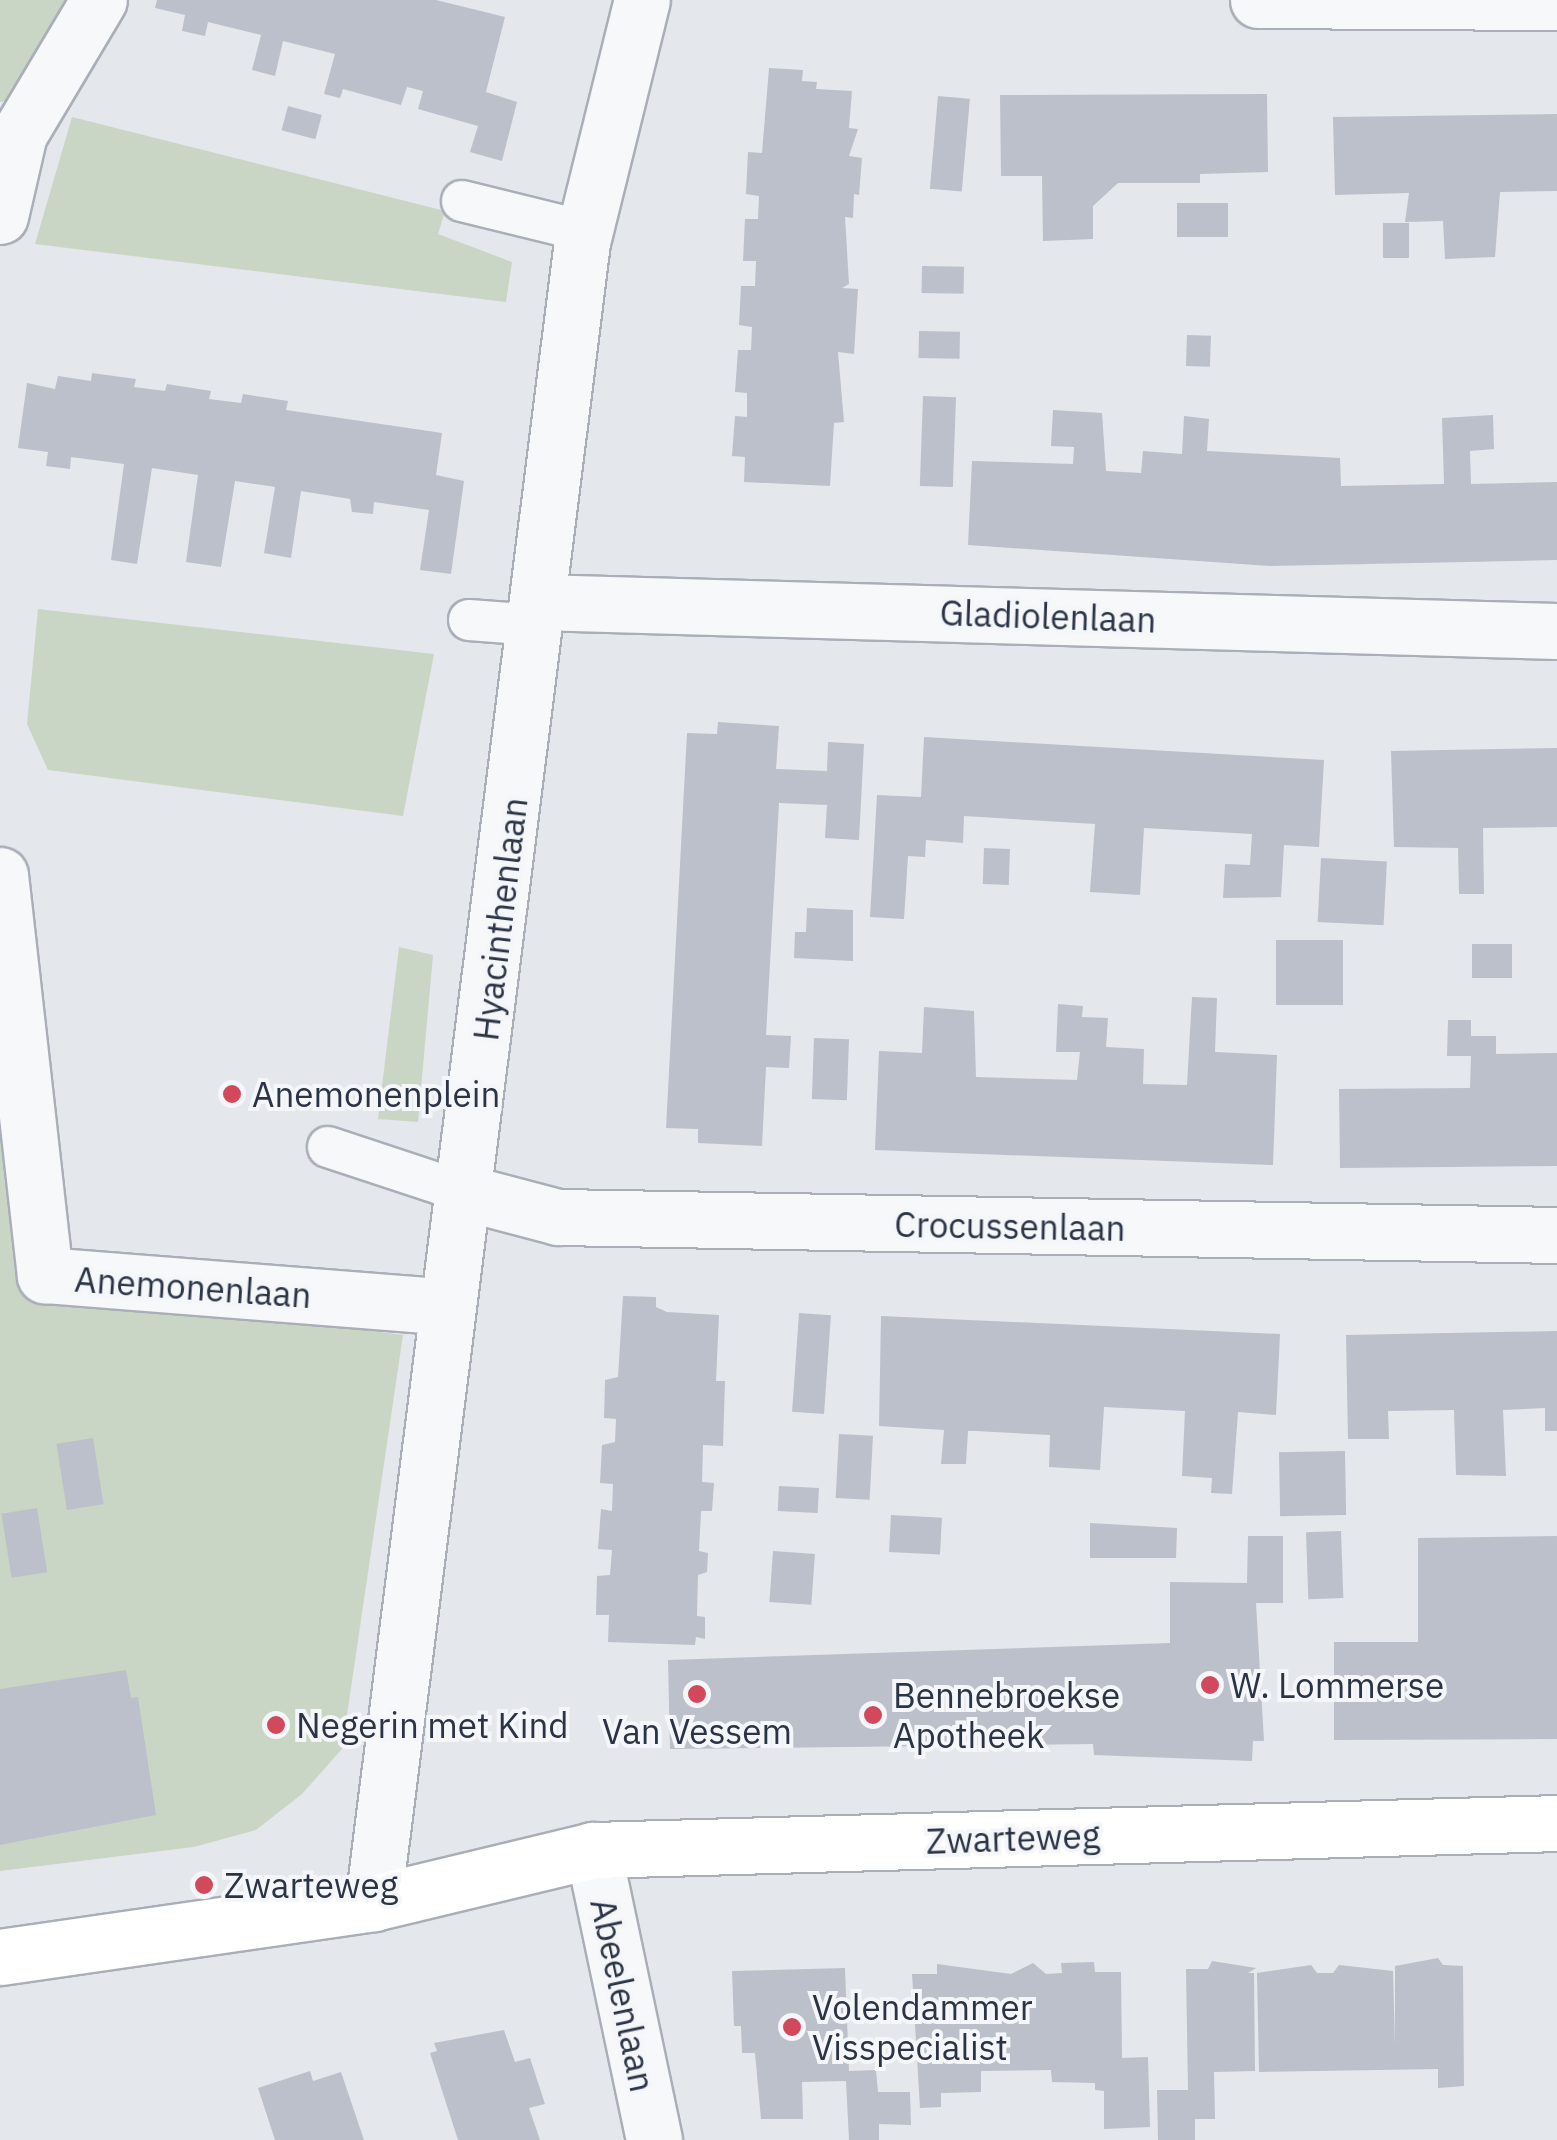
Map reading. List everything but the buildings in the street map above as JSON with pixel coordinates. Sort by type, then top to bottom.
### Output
[{"type":"main road","name":"Zwarteweg","points":[[0,1957],[373,1902],[593,1850],[1557,1824]]},
{"type":"street","points":[[0,216],[19,134],[99,0]]},
{"type":"street","name":"Hyacinthenlaan","points":[[373,1902],[444,1306],[467,1193],[584,231],[642,0]]},
{"type":"street","points":[[1258,0],[1557,2]]},
{"type":"street","name":"Gladiolenlaan","points":[[537,614],[1557,631]]},
{"type":"street","name":"Anemonenlaan","points":[[0,874],[45,1275],[444,1306]]},
{"type":"street","name":"Crocussenlaan","points":[[467,1193],[558,1217],[1557,1236]]},
{"type":"street","name":"Abeelenlaan","points":[[593,1850],[654,2140]]},
{"type":"lane","points":[[462,201],[584,231]]},
{"type":"lane","points":[[470,620],[537,614]]},
{"type":"lane","points":[[328,1147],[467,1193]]},
{"type":"green space","points":[[0,0],[68,0],[21,99],[0,102]]},
{"type":"green space","points":[[72,117],[445,211],[438,234],[512,262],[506,302],[35,244]]},
{"type":"green space","points":[[38,609],[434,654],[403,816],[48,770],[27,724]]},
{"type":"green space","points":[[399,947],[433,955],[418,1122],[378,1119]]},
{"type":"green space","points":[[0,1020],[31,1287],[403,1335],[342,1749],[302,1794],[256,1830],[194,1847],[0,1871]]},
{"type":"place","name":"Anemonenplein","points":[[232,1094]]},
{"type":"place","name":"W. Lommerse","points":[[1210,1685]]},
{"type":"place","name":"Van Vessem","points":[[697,1694]]},
{"type":"place","name":"Bennebroekse Apotheek","points":[[873,1715]]},
{"type":"place","name":"Negerin met Kind","points":[[276,1725]]},
{"type":"place","name":"Zwarteweg","points":[[204,1885]]},
{"type":"place","name":"Volendammer Visspecialist","points":[[792,2027]]}]
